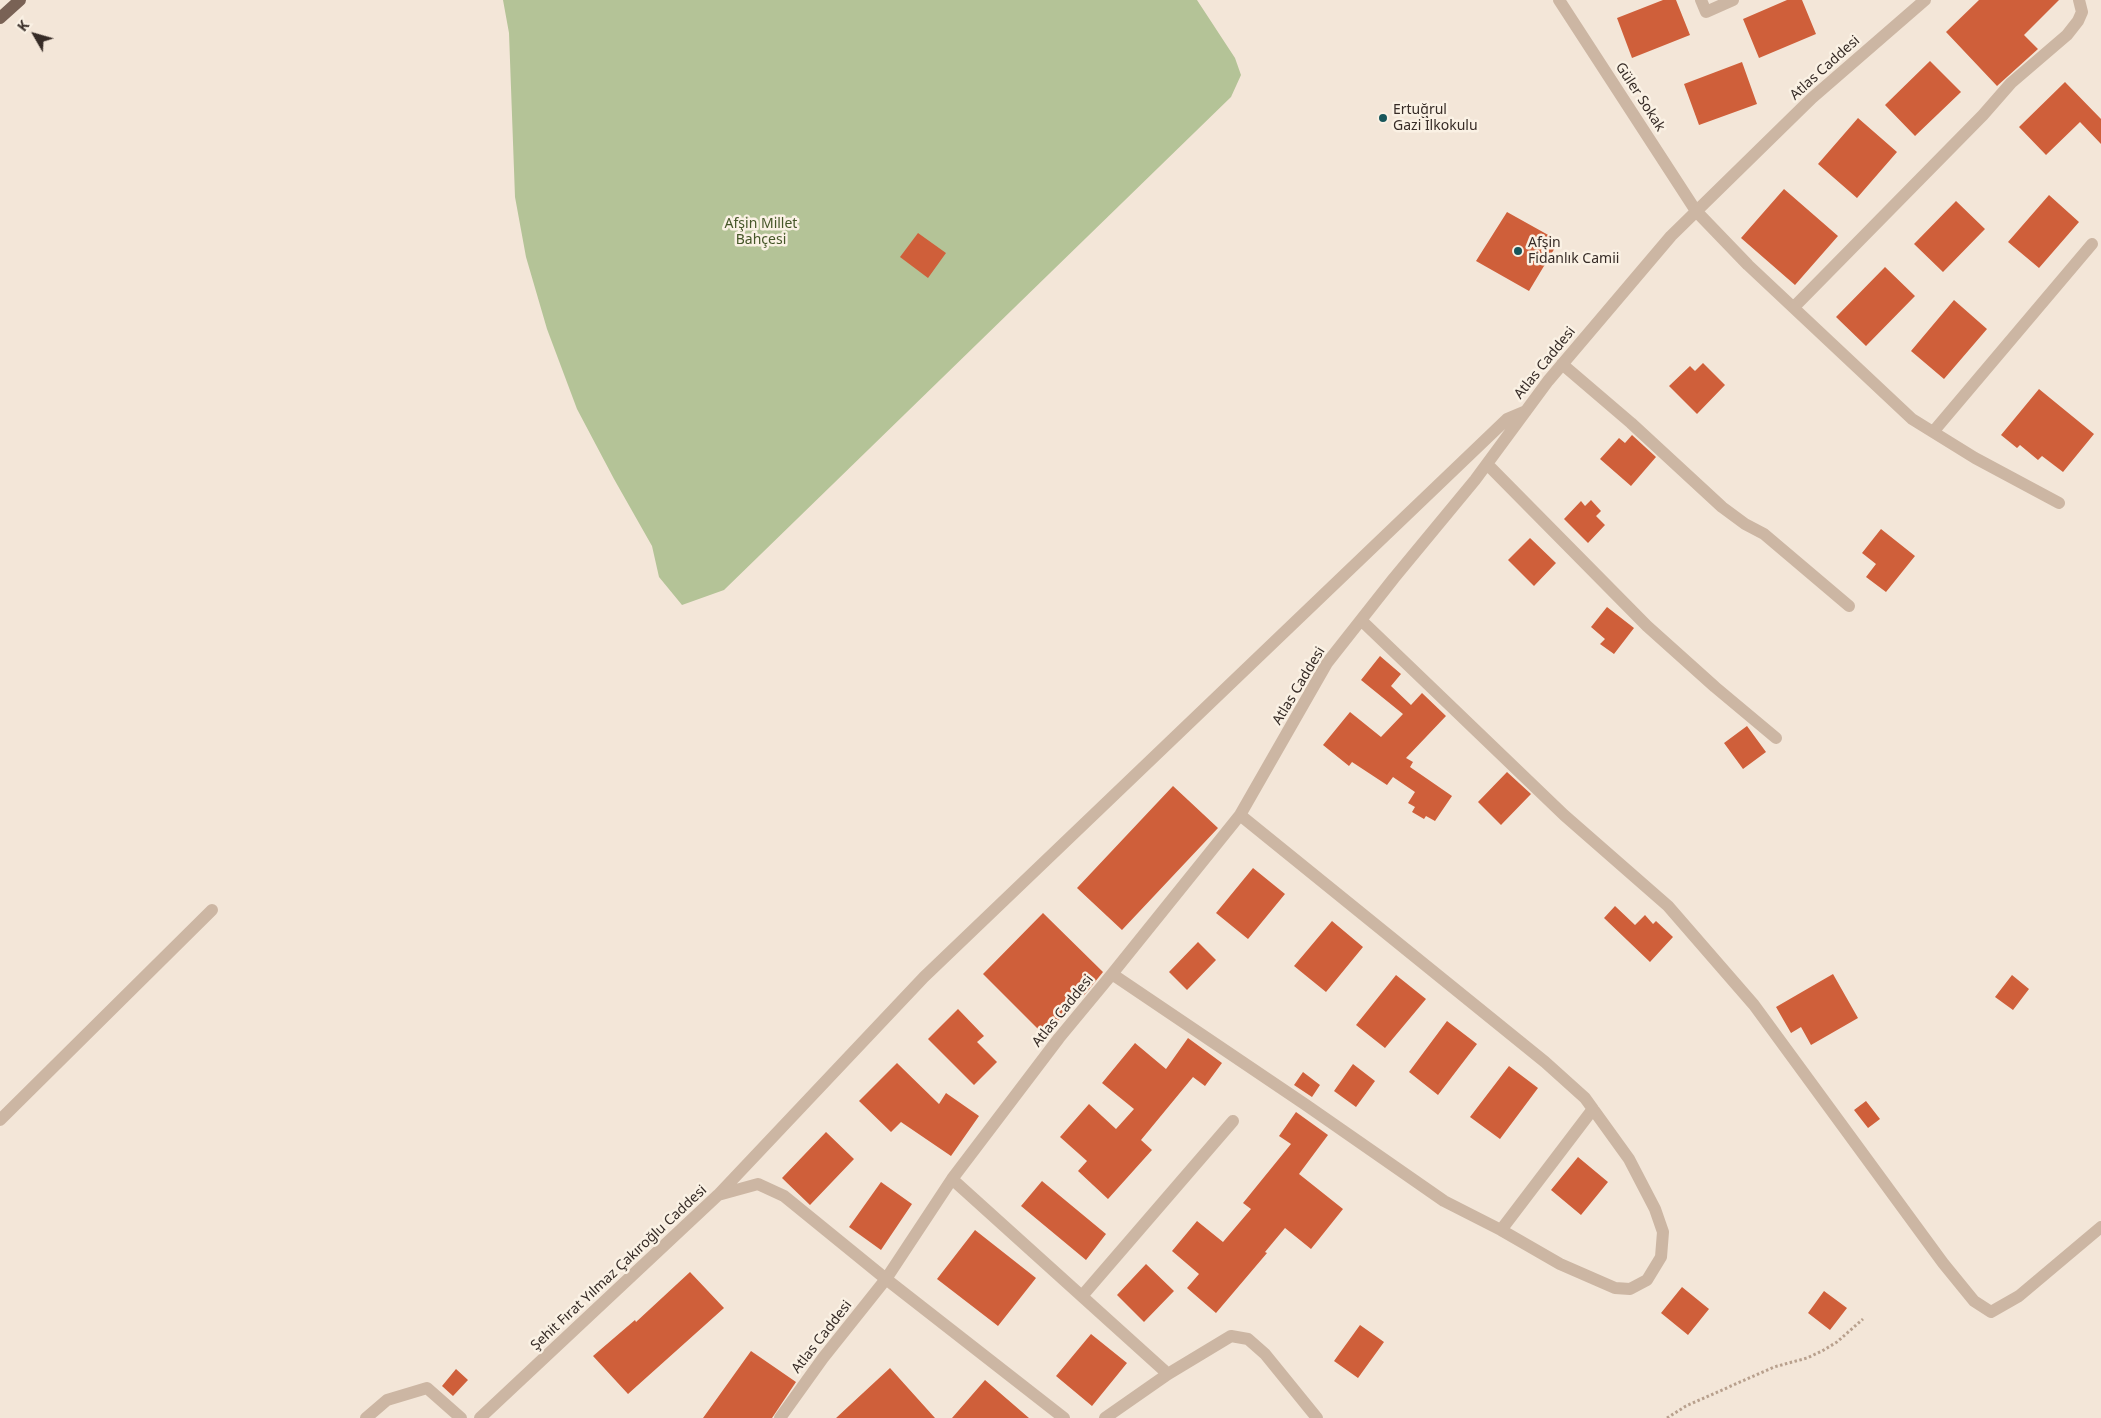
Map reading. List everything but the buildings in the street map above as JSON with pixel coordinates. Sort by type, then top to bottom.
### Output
[{"type":"main road","points":[[0,18],[20,0]]},
{"type":"street","name":"Güler Sokak","points":[[1559,0],[1696,211],[1748,265],[1912,419],[1975,458],[2059,504]]},
{"type":"street","points":[[1701,0],[1706,12],[1733,0]]},
{"type":"street","name":"Atlas Caddesi","points":[[780,1418],[823,1358],[886,1279],[952,1179],[1059,1038],[1240,815],[1328,663],[1487,464],[1562,364],[1671,236],[1812,98],[1925,0]]},
{"type":"street","points":[[1794,307],[1983,115],[2011,83],[2067,35],[2082,12],[2079,0]]},
{"type":"street","points":[[1933,432],[2092,244]]},
{"type":"street","points":[[1562,364],[1630,423],[1722,508],[1764,534],[1849,606]]},
{"type":"street","points":[[718,1195],[924,977],[1507,418],[1526,411]]},
{"type":"street","points":[[1487,464],[1647,626],[1715,688],[1776,738]]},
{"type":"street","points":[[1362,621],[1564,815],[1668,906],[1754,1005],[1942,1263],[1974,1301],[1991,1312],[2019,1296],[2101,1227]]},
{"type":"street","points":[[1112,974],[1298,1099],[1444,1201],[1501,1230],[1560,1264],[1615,1288],[1630,1289],[1647,1280],[1661,1257],[1663,1232],[1655,1209],[1629,1159],[1585,1098],[1545,1062],[1240,815]]},
{"type":"street","points":[[0,1120],[212,910]]},
{"type":"street","points":[[1501,1230],[1593,1109]]},
{"type":"street","points":[[1082,1296],[1233,1121]]},
{"type":"street","points":[[952,1179],[1168,1374]]},
{"type":"street","name":"Şehit Fırat Yılmaz Çakıroğlu Caddesi","points":[[480,1418],[718,1195],[758,1184],[784,1196],[886,1279],[1064,1418]]},
{"type":"street","points":[[1105,1418],[1168,1374],[1232,1336],[1248,1339],[1265,1354],[1317,1418]]},
{"type":"street","points":[[366,1418],[387,1400],[427,1388],[461,1418]]},
{"type":"path","points":[[1667,1418],[1686,1406],[1756,1375],[1822,1350],[1851,1331],[1864,1319]]},
{"type":"green space","name":"Afşin Millet Bahçesi","points":[[503,0],[1197,0],[1235,58],[1241,75],[1231,97],[724,590],[682,605],[659,577],[652,546],[577,409],[547,329],[526,257],[515,197],[509,33]]},
{"type":"place","name":"Ertuğrul Gazi İlkokulu","points":[[1383,118]]},
{"type":"place","name":"Afşin Fidanlık Camii","points":[[1518,251]]}]
